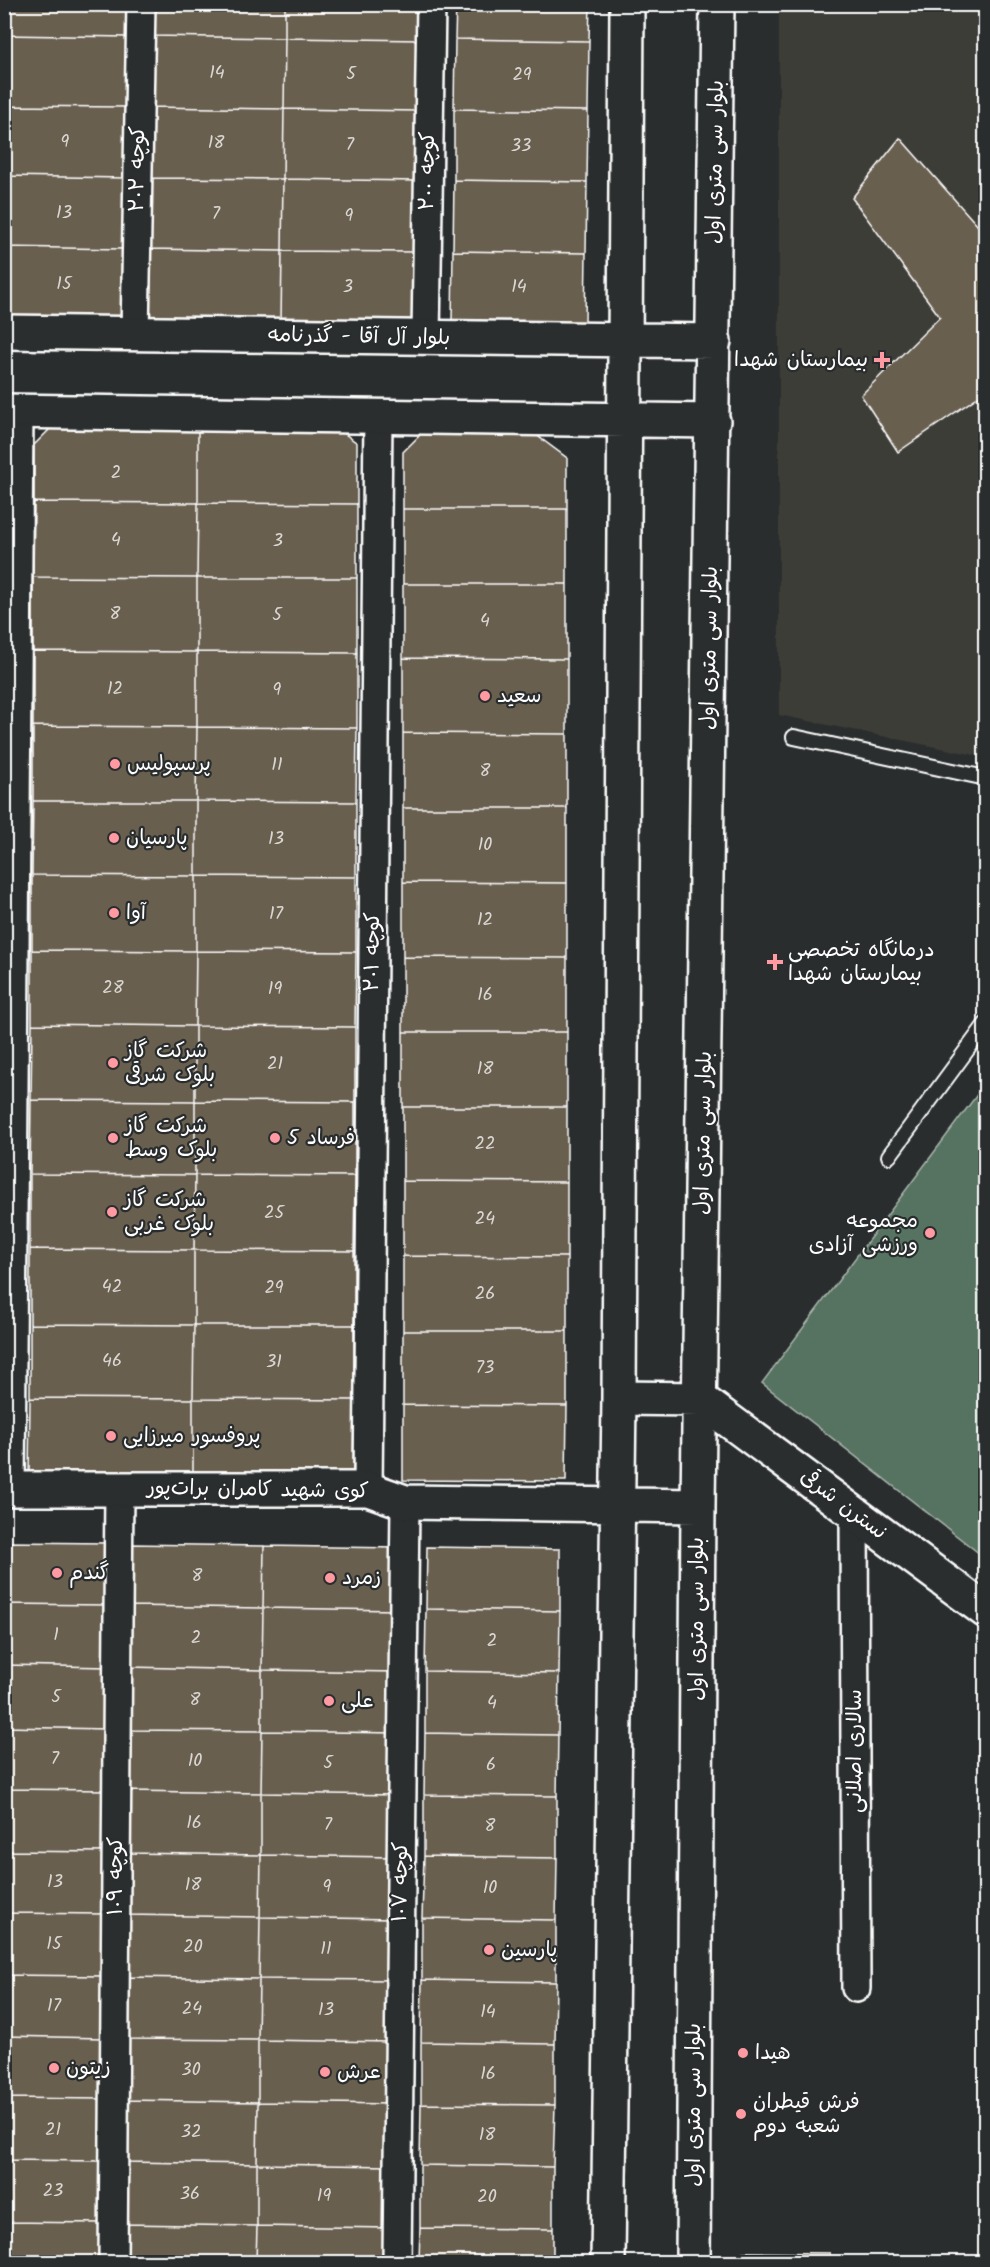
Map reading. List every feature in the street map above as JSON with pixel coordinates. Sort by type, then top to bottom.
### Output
[{"type":"main road","points":[[608,2262],[619,1398],[627,4]]},
{"type":"main road","name":"بلوار سی متری اول","points":[[693,2262],[698,1506],[717,4]]},
{"type":"main road","name":"بلوار آل آقا - گذرنامه","points":[[4,332],[714,341]]},
{"type":"main road","points":[[12,411],[713,422]]},
{"type":"main road","points":[[619,1398],[700,1399]]},
{"type":"main road","name":"نسترن شرقی","points":[[700,1399],[986,1611]]},
{"type":"main road","name":"کوی شهید کامران برات‌پور","points":[[8,1489],[368,1488],[405,1502],[698,1506]]},
{"type":"street","name":"کوچه ۲۰۲","points":[[135,334],[141,4]]},
{"type":"street","name":"کوچه ۲۰۰","points":[[426,337],[431,4]]},
{"type":"street","points":[[8,1489],[12,411]]},
{"type":"street","name":"کوچه ۲۰۱","points":[[368,1488],[378,416]]},
{"type":"street","name":"کوچه ۱۰۹","points":[[113,2262],[119,1488]]},
{"type":"street","name":"کوچه ۱۰۷","points":[[397,2262],[405,1502]]},
{"type":"street","name":"سالاری اصلانی","points":[[854,1514],[856,1988]]},
{"type":"lane","points":[[794,737],[986,778]]},
{"type":"lane","points":[[890,1156],[986,1024]]},
{"type":"shaded area","name":"بیمارستان شهدا","points":[[779,5],[985,5],[985,757],[779,715]]},
{"type":"green space","name":"مجموعه ورزشی آزادی","points":[[985,1084],[985,1558],[762,1383]]},
{"type":"building","points":[[4,4],[127,4],[127,37],[4,35]]},
{"type":"building","points":[[152,4],[285,4],[285,38],[151,36]]},
{"type":"building","points":[[285,4],[419,4],[419,40],[285,38]]},
{"type":"building","points":[[456,4],[590,4],[589,41],[455,39]]},
{"type":"building","points":[[4,35],[127,37],[126,107],[4,106]]},
{"type":"building","points":[[151,36],[285,38],[284,109],[150,107]]},
{"type":"building","points":[[285,38],[419,40],[417,111],[284,109]]},
{"type":"building","points":[[455,39],[589,41],[588,111],[454,109]]},
{"type":"building","points":[[4,106],[126,107],[125,178],[4,176]]},
{"type":"building","points":[[150,107],[284,109],[283,179],[149,178]]},
{"type":"building","points":[[284,109],[417,111],[416,181],[283,179]]},
{"type":"building","points":[[454,109],[588,111],[587,182],[454,180]]},
{"type":"building","points":[[900,138],[986,235],[986,391],[898,452],[861,395],[940,317],[852,198]]},
{"type":"building","points":[[4,176],[125,178],[123,249],[4,247]]},
{"type":"building","points":[[149,178],[283,179],[282,251],[148,249]]},
{"type":"building","points":[[283,179],[416,181],[416,252],[282,251]]},
{"type":"building","points":[[454,180],[587,182],[586,253],[453,251]]},
{"type":"building","points":[[4,247],[123,249],[122,320],[4,318]]},
{"type":"building","points":[[148,249],[282,251],[281,321],[147,319]]},
{"type":"building","points":[[282,251],[416,252],[415,323],[281,321]]},
{"type":"building","points":[[453,251],[586,253],[585,323],[452,322]]},
{"type":"building","points":[[52,427],[198,429],[198,503],[34,502],[34,445]]},
{"type":"building","points":[[198,429],[338,429],[357,443],[357,504],[198,503]]},
{"type":"building","points":[[421,434],[536,435],[567,458],[567,509],[403,509],[403,452]]},
{"type":"building","points":[[34,502],[198,503],[197,578],[33,577]]},
{"type":"building","points":[[198,503],[357,504],[357,578],[197,578]]},
{"type":"building","points":[[403,509],[567,509],[567,584],[403,584]]},
{"type":"building","points":[[33,577],[197,578],[197,652],[33,651]]},
{"type":"building","points":[[197,578],[357,578],[357,653],[197,652]]},
{"type":"building","points":[[403,584],[567,584],[567,659],[403,658]]},
{"type":"building","points":[[33,651],[197,652],[197,727],[33,726]]},
{"type":"building","points":[[197,652],[357,653],[357,728],[197,727]]},
{"type":"building","name":"سعید","points":[[403,658],[567,659],[567,734],[403,733]]},
{"type":"building","name":"پرسپولیس","points":[[33,726],[197,727],[196,801],[33,801]]},
{"type":"building","points":[[197,727],[357,728],[356,802],[196,801]]},
{"type":"building","points":[[403,733],[567,734],[567,808],[403,808]]},
{"type":"building","name":"پارسیان","points":[[33,801],[196,801],[196,876],[32,875]]},
{"type":"building","points":[[196,801],[356,802],[356,877],[196,876]]},
{"type":"building","points":[[403,808],[567,808],[567,883],[403,882]]},
{"type":"building","name":"آوا","points":[[32,875],[196,876],[196,951],[32,950]]},
{"type":"building","points":[[196,876],[356,877],[356,952],[196,951]]},
{"type":"building","points":[[403,882],[567,883],[567,958],[403,957]]},
{"type":"building","points":[[32,950],[196,951],[195,1026],[32,1024]]},
{"type":"building","points":[[196,951],[356,952],[355,1027],[195,1026]]},
{"type":"building","points":[[403,957],[567,958],[567,1032],[403,1032]]},
{"type":"building","name":"شرکت گاز بلوک شرقی","points":[[32,1024],[195,1026],[195,1101],[31,1100]]},
{"type":"building","points":[[195,1026],[355,1027],[355,1102],[195,1101]]},
{"type":"building","points":[[403,1032],[567,1032],[567,1107],[403,1107]]},
{"type":"building","name":"شرکت گاز بلوک وسط","points":[[31,1100],[195,1101],[195,1175],[30,1174]]},
{"type":"building","name":"فرساد 5","points":[[195,1101],[355,1102],[355,1176],[195,1175]]},
{"type":"building","points":[[403,1107],[567,1107],[567,1182],[403,1181]]},
{"type":"building","name":"شرکت گاز بلوک غربی","points":[[30,1174],[195,1175],[194,1250],[30,1249]]},
{"type":"building","points":[[195,1175],[355,1176],[354,1251],[194,1250]]},
{"type":"building","points":[[403,1181],[567,1182],[567,1257],[403,1256]]},
{"type":"building","points":[[30,1249],[194,1250],[194,1325],[30,1324]]},
{"type":"building","points":[[194,1250],[354,1251],[354,1325],[194,1325]]},
{"type":"building","points":[[403,1256],[567,1257],[567,1331],[403,1331]]},
{"type":"building","points":[[30,1324],[194,1325],[193,1399],[30,1398]]},
{"type":"building","points":[[194,1325],[354,1325],[354,1400],[193,1399]]},
{"type":"building","points":[[403,1331],[567,1331],[567,1406],[403,1405]]},
{"type":"building","name":"پروفسور میرزایی","points":[[30,1398],[193,1399],[193,1474],[29,1473]]},
{"type":"building","points":[[193,1399],[354,1400],[353,1475],[193,1474]]},
{"type":"building","points":[[403,1405],[567,1406],[566,1481],[403,1480]]},
{"type":"building","name":"گندم","points":[[4,1542],[109,1543],[108,1605],[4,1604]]},
{"type":"building","points":[[130,1544],[264,1546],[263,1608],[130,1606]]},
{"type":"building","name":"زمرد","points":[[264,1546],[398,1548],[397,1610],[263,1608]]},
{"type":"building","points":[[427,1547],[560,1549],[560,1611],[426,1609]]},
{"type":"building","points":[[4,1604],[108,1605],[108,1667],[4,1665]]},
{"type":"building","points":[[130,1606],[263,1608],[262,1670],[129,1667]]},
{"type":"building","points":[[263,1608],[397,1610],[396,1672],[262,1670]]},
{"type":"building","points":[[426,1609],[560,1611],[559,1673],[425,1671]]},
{"type":"building","points":[[4,1665],[108,1667],[107,1729],[4,1727]]},
{"type":"building","points":[[129,1667],[262,1670],[262,1731],[128,1730]]},
{"type":"building","name":"علی","points":[[262,1670],[396,1672],[396,1733],[262,1731]]},
{"type":"building","points":[[425,1671],[559,1673],[558,1735],[425,1733]]},
{"type":"building","points":[[4,1727],[107,1729],[106,1790],[4,1789]]},
{"type":"building","points":[[128,1730],[262,1731],[261,1793],[128,1791]]},
{"type":"building","points":[[262,1731],[396,1733],[395,1795],[261,1793]]},
{"type":"building","points":[[425,1733],[558,1735],[557,1796],[424,1795]]},
{"type":"building","points":[[4,1789],[106,1790],[105,1852],[4,1851]]},
{"type":"building","points":[[128,1791],[261,1793],[261,1855],[127,1853]]},
{"type":"building","points":[[261,1793],[395,1795],[394,1857],[261,1855]]},
{"type":"building","points":[[424,1795],[557,1796],[557,1858],[424,1856]]},
{"type":"building","points":[[4,1851],[105,1852],[105,1914],[4,1913]]},
{"type":"building","points":[[127,1853],[261,1855],[260,1917],[126,1915]]},
{"type":"building","points":[[261,1855],[394,1857],[393,1919],[260,1917]]},
{"type":"building","points":[[424,1856],[557,1858],[556,1920],[422,1918]]},
{"type":"building","points":[[4,1913],[105,1914],[104,1976],[4,1975]]},
{"type":"building","points":[[126,1915],[260,1917],[259,1979],[126,1977]]},
{"type":"building","points":[[260,1917],[393,1919],[393,1980],[259,1979]]},
{"type":"building","name":"پارسین","points":[[422,1918],[556,1920],[556,1982],[422,1980]]},
{"type":"building","points":[[4,1975],[104,1976],[103,2038],[4,2036]]},
{"type":"building","points":[[126,1977],[259,1979],[258,2040],[125,2039]]},
{"type":"building","points":[[259,1979],[393,1980],[392,2042],[258,2040]]},
{"type":"building","points":[[422,1980],[556,1982],[555,2044],[421,2042]]},
{"type":"building","name":"زیتون","points":[[4,2036],[103,2038],[103,2099],[4,2098]]},
{"type":"building","points":[[125,2039],[258,2040],[258,2102],[125,2100]]},
{"type":"building","name":"عرش","points":[[258,2040],[392,2042],[392,2104],[258,2102]]},
{"type":"building","points":[[421,2042],[555,2044],[555,2105],[421,2104]]},
{"type":"building","points":[[4,2098],[103,2099],[102,2161],[4,2160]]},
{"type":"building","points":[[125,2100],[258,2102],[257,2164],[124,2162]]},
{"type":"building","points":[[258,2102],[392,2104],[391,2166],[257,2164]]},
{"type":"building","points":[[421,2104],[555,2105],[553,2167],[420,2165]]},
{"type":"building","points":[[4,2160],[102,2161],[102,2223],[4,2222]]},
{"type":"building","points":[[124,2162],[257,2164],[257,2226],[123,2224]]},
{"type":"building","points":[[257,2164],[391,2166],[390,2228],[257,2226]]},
{"type":"building","points":[[420,2165],[553,2167],[553,2229],[420,2228]]},
{"type":"building","points":[[4,2222],[102,2223],[101,2262],[4,2262]]},
{"type":"building","points":[[123,2224],[257,2226],[256,2262],[122,2262]]},
{"type":"building","points":[[257,2226],[390,2228],[390,2262],[256,2262]]},
{"type":"building","points":[[420,2228],[553,2229],[553,2262],[419,2262]]},
{"type":"building","points":[[743,2252],[830,2253],[830,2262],[743,2262]]},
{"type":"place","name":"بیمارستان شهدا","points":[[882,360]]},
{"type":"place","name":"سعید","points":[[485,696]]},
{"type":"place","name":"پرسپولیس","points":[[115,764]]},
{"type":"place","name":"پارسیان","points":[[114,838]]},
{"type":"place","name":"آوا","points":[[114,913]]},
{"type":"place","name":"درمانگاه تخصصی بیمارستان شهدا","points":[[775,962]]},
{"type":"place","name":"شرکت گاز بلوک شرقی","points":[[113,1063]]},
{"type":"place","name":"شرکت گاز بلوک وسط","points":[[113,1138]]},
{"type":"place","name":"فرساد 5","points":[[275,1138]]},
{"type":"place","name":"شرکت گاز بلوک غربی","points":[[112,1212]]},
{"type":"place","name":"مجموعه ورزشی آزادی","points":[[930,1233]]},
{"type":"place","name":"پروفسور میرزایی","points":[[111,1436]]},
{"type":"place","name":"گندم","points":[[57,1573]]},
{"type":"place","name":"زمرد","points":[[330,1578]]},
{"type":"place","name":"علی","points":[[329,1701]]},
{"type":"place","name":"پارسین","points":[[489,1950]]},
{"type":"place","name":"هیدا","points":[[743,2053]]},
{"type":"place","name":"زیتون","points":[[54,2068]]},
{"type":"place","name":"عرش","points":[[325,2072]]},
{"type":"place","name":"فرش قیطران شعبه دوم","points":[[741,2114]]}]
